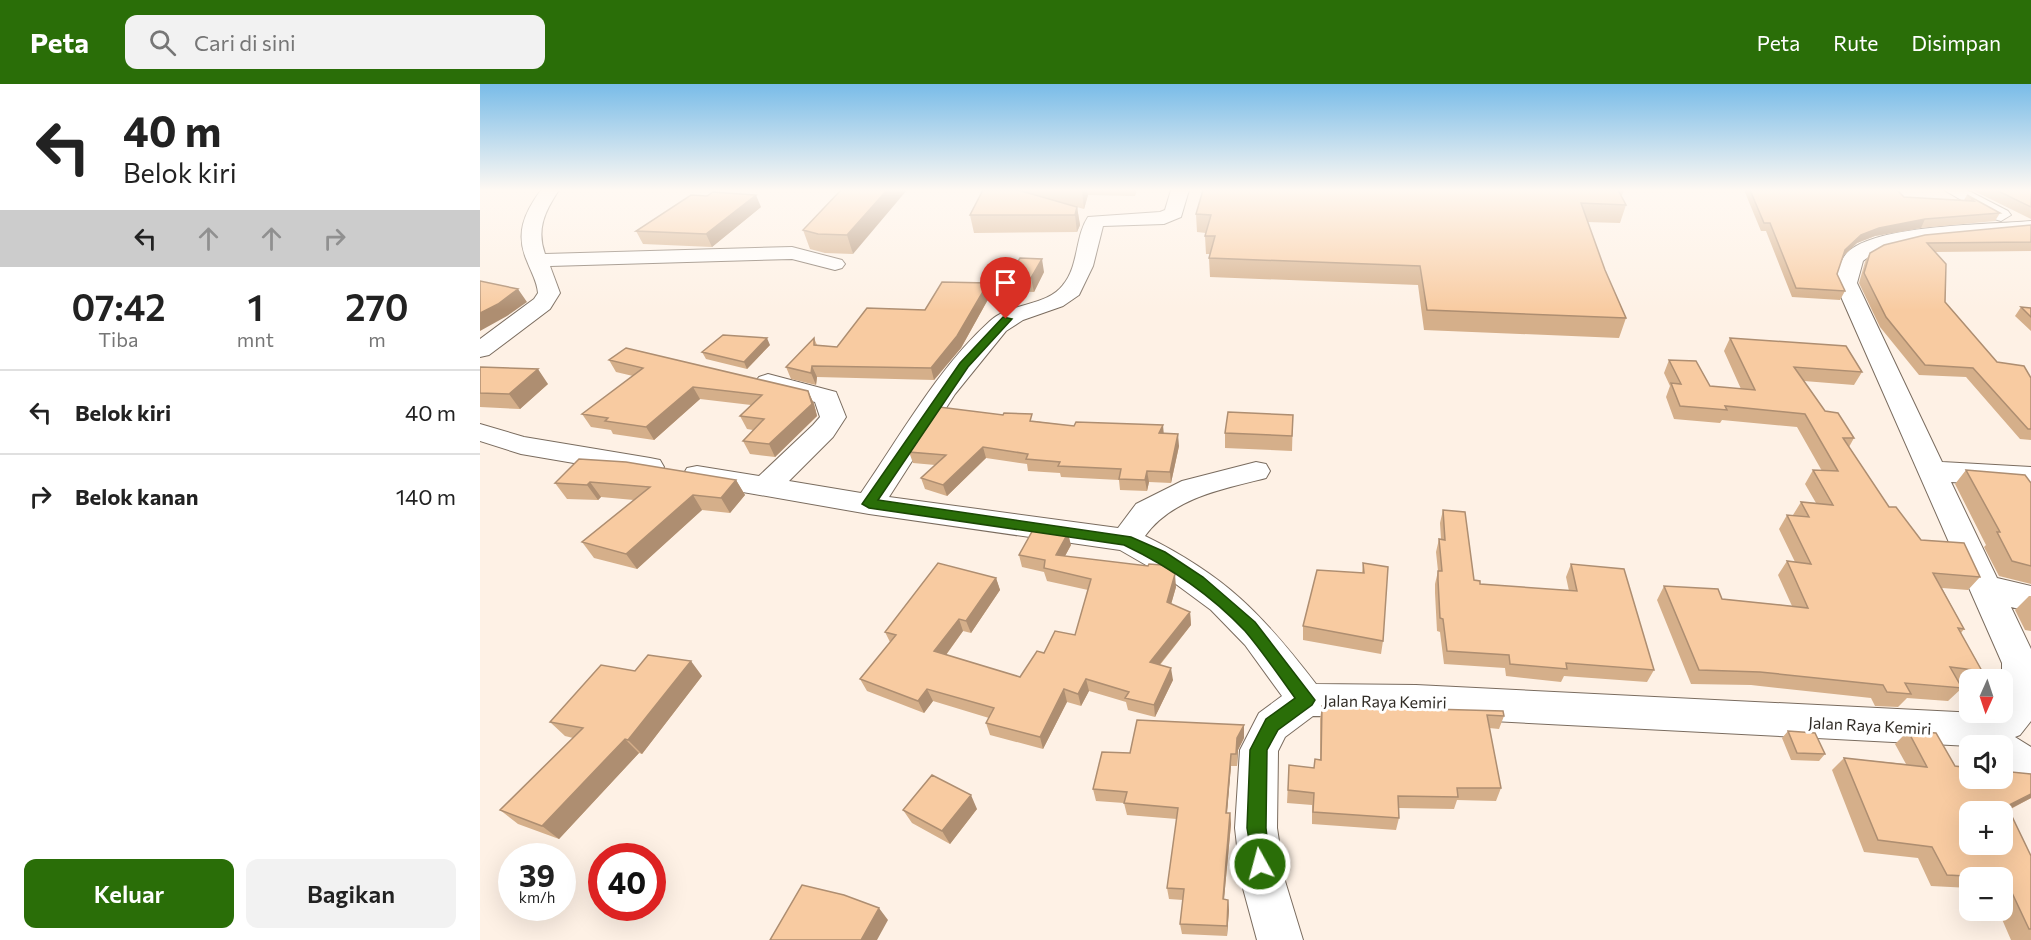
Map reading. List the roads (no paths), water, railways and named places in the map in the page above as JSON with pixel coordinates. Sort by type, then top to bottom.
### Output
[{"type":"street","points":[[480,350],[542,304],[549,293],[548,282],[536,260],[531,230]]},
{"type":"street","points":[[869,504],[964,365],[999,324],[1059,299],[1071,290],[1088,250],[1086,230]]},
{"type":"street","name":"Jalan Raya Kemiri","points":[[1998,735],[2022,705],[2020,663],[1846,283],[1851,263],[1858,254],[1878,246],[1909,239],[2025,232]]},
{"type":"street","points":[[792,253],[808,236]]},
{"type":"street","points":[[536,260],[792,253],[835,264]]},
{"type":"street","points":[[743,376],[827,397],[832,407],[833,417],[823,431],[767,485]]},
{"type":"street","points":[[480,432],[521,445],[869,504],[1126,540],[1160,556],[1197,581],[1250,627],[1306,700]]},
{"type":"street","points":[[1126,540],[1147,511],[1192,488],[1256,471]]},
{"type":"street","points":[[1932,471],[2031,477]]},
{"type":"street","points":[[1986,588],[2031,599]]},
{"type":"street","name":"Jalan Raya Kemiri","points":[[1280,940],[1263,881],[1256,828],[1259,750],[1272,725],[1306,700],[1416,701],[1959,740]]},
{"type":"street","points":[[2013,757],[2031,770]]}]
